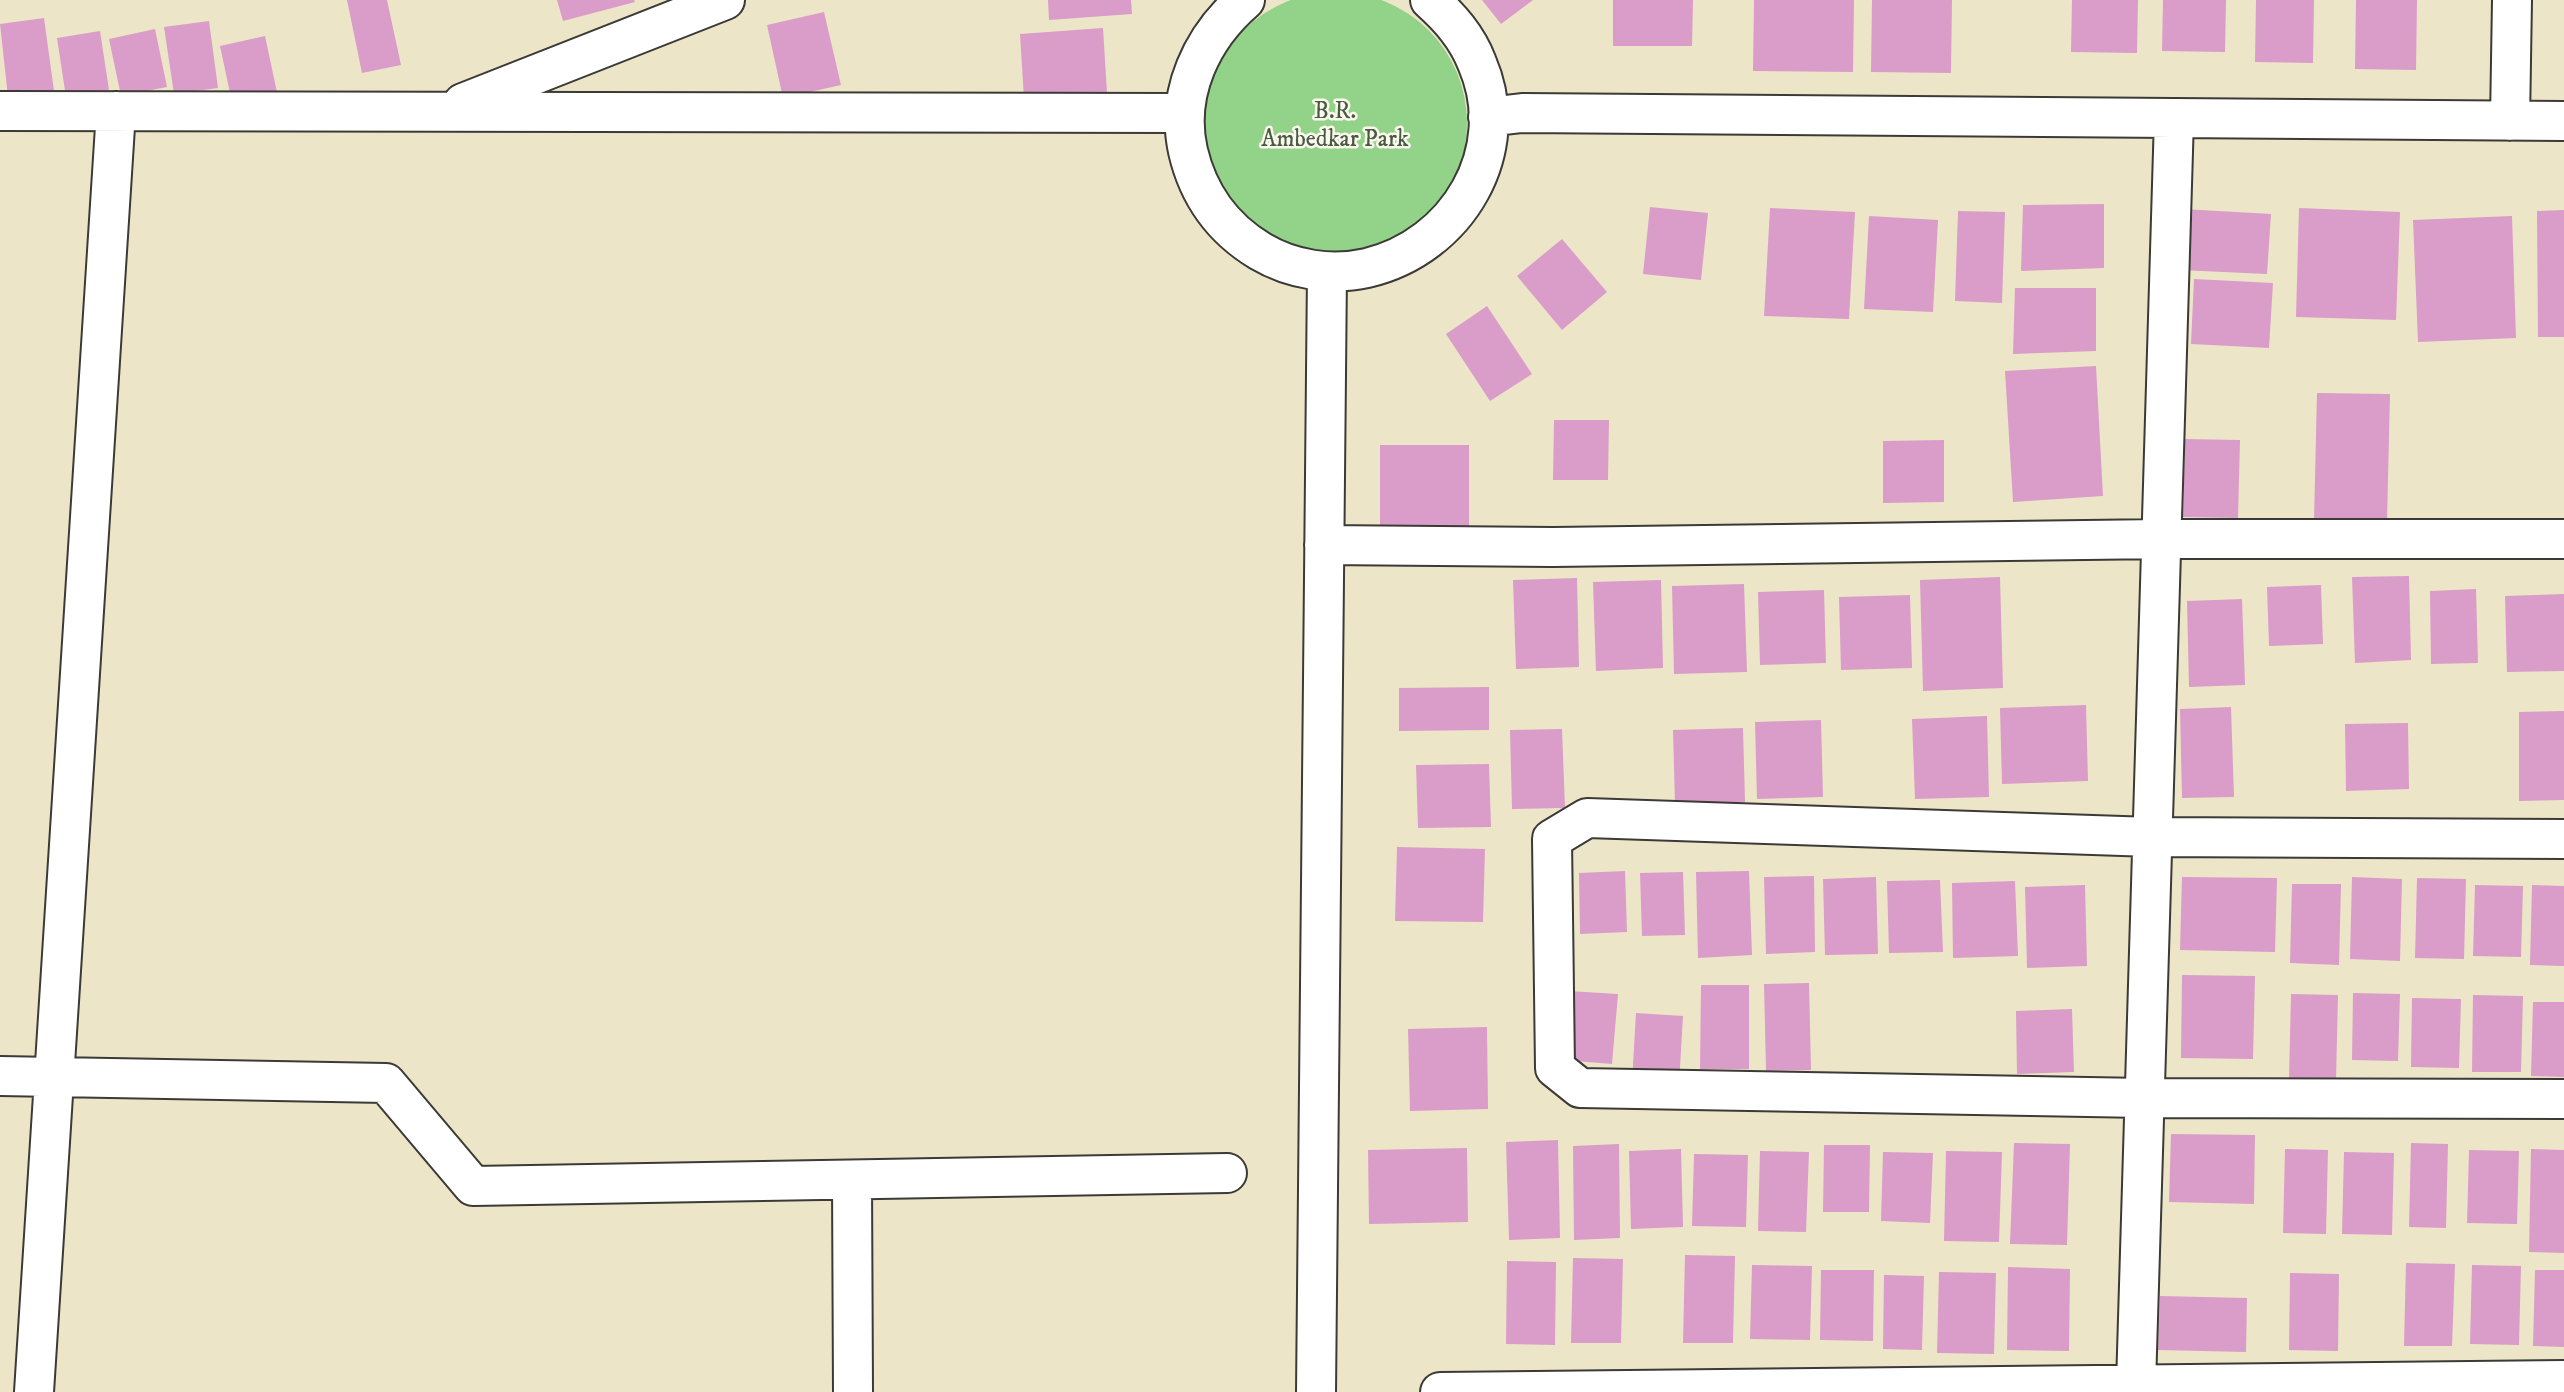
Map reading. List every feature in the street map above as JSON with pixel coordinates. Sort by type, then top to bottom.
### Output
[{"type":"street","points":[[443,111],[725,0]]},
{"type":"street","points":[[1245,0],[1227,15],[1210,37],[1197,60],[1189,86],[1185,113],[1186,142],[1193,171],[1205,198],[1244,242],[1270,257],[1298,267],[1327,272],[1355,271],[1382,264],[1408,254],[1431,239],[1468,197],[1480,172],[1486,145],[1486,90],[1478,64],[1465,39],[1430,0]]},
{"type":"street","points":[[2510,121],[2512,0]]},
{"type":"street","points":[[0,111],[1185,113]]},
{"type":"street","points":[[34,1392],[116,111]]},
{"type":"street","points":[[1488,117],[1522,113],[2564,121]]},
{"type":"street","points":[[2136,1385],[2174,118]]},
{"type":"street","points":[[1316,1392],[1327,272]]},
{"type":"street","points":[[1324,545],[1553,547],[2161,539],[2564,539]]},
{"type":"street","points":[[2564,839],[2152,837],[1587,818],[1552,839],[1555,1068],[1580,1088],[2144,1098],[2564,1099]]},
{"type":"street","points":[[0,1076],[386,1083],[473,1186],[1227,1173]]},
{"type":"street","points":[[852,1180],[853,1392]]},
{"type":"street","points":[[1440,1392],[2136,1385],[2491,1386],[2564,1380]]},
{"type":"green space","name":"B.R. Ambedkar Park","points":[[1323,-8],[1349,-8],[1374,-3],[1398,7],[1429,30],[1452,61],[1462,85],[1467,123],[1462,161],[1452,185],[1429,216],[1398,239],[1374,249],[1349,254],[1323,254],[1298,249],[1274,239],[1243,216],[1220,185],[1210,161],[1205,136],[1205,110],[1210,85],[1220,61],[1243,30],[1274,7],[1298,-3]]},
{"type":"building","points":[[347,0],[387,0],[401,65],[362,73]]},
{"type":"building","points":[[557,0],[634,0],[635,2],[563,21]]},
{"type":"building","points":[[1048,0],[1131,0],[1132,14],[1049,20]]},
{"type":"building","points":[[1482,0],[1533,0],[1501,24]]},
{"type":"building","points":[[1613,0],[1693,0],[1692,46],[1613,46]]},
{"type":"building","points":[[1754,0],[1854,0],[1853,72],[1753,71]]},
{"type":"building","points":[[1872,0],[1952,0],[1951,73],[1871,72]]},
{"type":"building","points":[[2072,0],[2138,0],[2137,53],[2071,52]]},
{"type":"building","points":[[2163,0],[2226,0],[2225,52],[2162,51]]},
{"type":"building","points":[[2256,0],[2314,0],[2313,63],[2255,62]]},
{"type":"building","points":[[2356,0],[2417,0],[2416,70],[2355,69]]},
{"type":"building","points":[[824,12],[841,85],[783,98],[767,25]]},
{"type":"building","points":[[44,18],[54,91],[8,97],[0,24]]},
{"type":"building","points":[[209,21],[218,88],[174,94],[164,27]]},
{"type":"building","points":[[1103,28],[1107,93],[1024,99],[1020,34]]},
{"type":"building","points":[[155,29],[167,87],[121,96],[109,39]]},
{"type":"building","points":[[100,31],[109,90],[66,97],[57,38]]},
{"type":"building","points":[[265,36],[278,97],[233,107],[220,46]]},
{"type":"building","points":[[2104,204],[2104,268],[2021,271],[2023,205]]},
{"type":"building","points":[[1650,207],[1708,213],[1701,280],[1643,274]]},
{"type":"building","points":[[1770,208],[1855,212],[1849,319],[1764,316]]},
{"type":"building","points":[[2299,208],[2400,212],[2396,320],[2296,317]]},
{"type":"building","points":[[2183,209],[2271,214],[2267,274],[2180,270]]},
{"type":"building","points":[[2564,210],[2564,337],[2538,337],[2537,211]]},
{"type":"building","points":[[1958,211],[2005,212],[2002,303],[1955,301]]},
{"type":"building","points":[[1869,216],[1938,220],[1933,312],[1864,309]]},
{"type":"building","points":[[2512,216],[2516,338],[2418,342],[2413,220]]},
{"type":"building","points":[[1562,239],[1607,292],[1562,330],[1517,276]]},
{"type":"building","points":[[2194,279],[2273,283],[2269,348],[2191,344]]},
{"type":"building","points":[[2015,288],[2096,288],[2096,351],[2013,354]]},
{"type":"building","points":[[1487,306],[1532,374],[1490,401],[1446,334]]},
{"type":"building","points":[[2096,366],[2103,496],[2013,502],[2005,371]]},
{"type":"building","points":[[2317,393],[2390,394],[2387,521],[2314,520]]},
{"type":"building","points":[[1554,420],[1609,420],[1608,480],[1553,480]]},
{"type":"building","points":[[2185,439],[2240,440],[2238,518],[2183,517]]},
{"type":"building","points":[[1944,440],[1944,502],[1883,503],[1883,441]]},
{"type":"building","points":[[1380,445],[1469,445],[1469,535],[1380,536]]},
{"type":"building","points":[[2409,576],[2411,660],[2355,663],[2352,577]]},
{"type":"building","points":[[2000,577],[2003,688],[1923,691],[1920,580]]},
{"type":"building","points":[[1577,578],[1579,667],[1516,669],[1513,580]]},
{"type":"building","points":[[1661,580],[1663,668],[1596,671],[1593,582]]},
{"type":"building","points":[[1744,584],[1747,672],[1674,674],[1672,586]]},
{"type":"building","points":[[2321,585],[2323,644],[2269,646],[2267,587]]},
{"type":"building","points":[[2476,589],[2478,663],[2431,664],[2430,591]]},
{"type":"building","points":[[1824,590],[1826,663],[1760,665],[1758,592]]},
{"type":"building","points":[[2564,594],[2564,671],[2507,672],[2505,596]]},
{"type":"building","points":[[1910,595],[1912,668],[1841,670],[1839,597]]},
{"type":"building","points":[[2242,599],[2245,685],[2189,687],[2187,601]]},
{"type":"building","points":[[1489,687],[1489,730],[1399,731],[1399,688]]},
{"type":"building","points":[[2086,705],[2088,781],[2002,784],[2000,708]]},
{"type":"building","points":[[2231,707],[2234,797],[2182,798],[2180,709]]},
{"type":"building","points":[[2564,711],[2564,800],[2519,801],[2519,712]]},
{"type":"building","points":[[1987,716],[1989,797],[1915,799],[1912,719]]},
{"type":"building","points":[[1821,720],[1823,797],[1757,799],[1755,722]]},
{"type":"building","points":[[2408,723],[2409,789],[2346,791],[2345,724]]},
{"type":"building","points":[[1743,728],[1745,802],[1675,804],[1673,730]]},
{"type":"building","points":[[1562,729],[1565,808],[1512,809],[1510,730]]},
{"type":"building","points":[[1489,764],[1491,827],[1418,828],[1416,765]]},
{"type":"building","points":[[1397,847],[1485,849],[1483,922],[1395,921]]},
{"type":"building","points":[[1625,871],[1627,932],[1580,934],[1579,873]]},
{"type":"building","points":[[1749,871],[1752,955],[1698,958],[1696,872]]},
{"type":"building","points":[[1683,872],[1685,935],[1642,936],[1640,873]]},
{"type":"building","points":[[1814,876],[1815,952],[1766,954],[1764,877]]},
{"type":"building","points":[[1876,877],[1878,954],[1825,955],[1823,879]]},
{"type":"building","points":[[2182,877],[2277,878],[2275,952],[2180,950]]},
{"type":"building","points":[[2352,877],[2402,879],[2400,961],[2350,959]]},
{"type":"building","points":[[2417,878],[2466,879],[2464,959],[2415,958]]},
{"type":"building","points":[[1940,880],[1943,952],[1889,953],[1887,881]]},
{"type":"building","points":[[2015,881],[2018,956],[1953,958],[1952,883]]},
{"type":"building","points":[[2292,884],[2341,884],[2339,965],[2290,963]]},
{"type":"building","points":[[2085,885],[2087,966],[2027,968],[2025,887]]},
{"type":"building","points":[[2475,885],[2523,886],[2521,957],[2473,956]]},
{"type":"building","points":[[2532,885],[2564,886],[2564,966],[2530,965]]},
{"type":"building","points":[[2182,975],[2255,976],[2253,1059],[2181,1058]]},
{"type":"building","points":[[1809,983],[1811,1070],[1766,1071],[1764,984]]},
{"type":"building","points":[[1701,985],[1749,985],[1749,1069],[1700,1069]]},
{"type":"building","points":[[1568,991],[1618,994],[1612,1064],[1563,1060]]},
{"type":"building","points":[[2353,993],[2400,994],[2398,1061],[2352,1060]]},
{"type":"building","points":[[2291,994],[2338,995],[2336,1079],[2289,1079]]},
{"type":"building","points":[[2473,995],[2523,996],[2521,1072],[2472,1072]]},
{"type":"building","points":[[2412,998],[2461,999],[2459,1068],[2411,1067]]},
{"type":"building","points":[[2533,1002],[2564,1002],[2564,1077],[2531,1076]]},
{"type":"building","points":[[2072,1009],[2074,1072],[2017,1074],[2016,1011]]},
{"type":"building","points":[[1636,1013],[1683,1016],[1679,1084],[1632,1082]]},
{"type":"building","points":[[1487,1027],[1488,1109],[1410,1111],[1408,1029]]},
{"type":"building","points":[[2171,1134],[2255,1135],[2254,1204],[2169,1202]]},
{"type":"building","points":[[1558,1140],[1560,1238],[1509,1240],[1506,1142]]},
{"type":"building","points":[[2014,1143],[2070,1144],[2067,1245],[2010,1244]]},
{"type":"building","points":[[2411,1143],[2448,1144],[2446,1228],[2409,1227]]},
{"type":"building","points":[[1619,1144],[1620,1238],[1574,1240],[1573,1146]]},
{"type":"building","points":[[1824,1145],[1870,1145],[1869,1212],[1823,1212]]},
{"type":"building","points":[[1467,1148],[1468,1222],[1369,1224],[1368,1150]]},
{"type":"building","points":[[1681,1149],[1683,1227],[1631,1229],[1629,1151]]},
{"type":"building","points":[[2285,1149],[2328,1150],[2326,1234],[2283,1233]]},
{"type":"building","points":[[2531,1149],[2564,1150],[2564,1253],[2529,1252]]},
{"type":"building","points":[[2469,1150],[2519,1151],[2517,1224],[2467,1223]]},
{"type":"building","points":[[1760,1151],[1809,1152],[1806,1232],[1758,1231]]},
{"type":"building","points":[[1946,1151],[2002,1152],[1999,1242],[1944,1241]]},
{"type":"building","points":[[1883,1152],[1933,1153],[1930,1223],[1881,1221]]},
{"type":"building","points":[[2344,1152],[2394,1153],[2392,1235],[2342,1234]]},
{"type":"building","points":[[1694,1154],[1748,1155],[1746,1227],[1692,1226]]},
{"type":"building","points":[[1685,1255],[1735,1256],[1733,1343],[1683,1343]]},
{"type":"building","points":[[1573,1258],[1623,1259],[1621,1343],[1571,1343]]},
{"type":"building","points":[[1507,1261],[1556,1262],[1555,1345],[1506,1344]]},
{"type":"building","points":[[2406,1263],[2455,1264],[2452,1346],[2404,1346]]},
{"type":"building","points":[[1752,1265],[1812,1266],[1810,1340],[1750,1339]]},
{"type":"building","points":[[2472,1265],[2521,1266],[2519,1345],[2470,1344]]},
{"type":"building","points":[[2008,1267],[2070,1269],[2069,1351],[2007,1350]]},
{"type":"building","points":[[1821,1270],[1874,1270],[1873,1341],[1820,1340]]},
{"type":"building","points":[[2535,1270],[2564,1270],[2564,1347],[2533,1346]]},
{"type":"building","points":[[1939,1272],[1996,1273],[1994,1354],[1937,1353]]},
{"type":"building","points":[[2290,1273],[2339,1274],[2338,1351],[2289,1350]]},
{"type":"building","points":[[1884,1275],[1924,1276],[1922,1350],[1883,1349]]},
{"type":"building","points":[[2160,1296],[2247,1298],[2246,1352],[2158,1350]]}]
